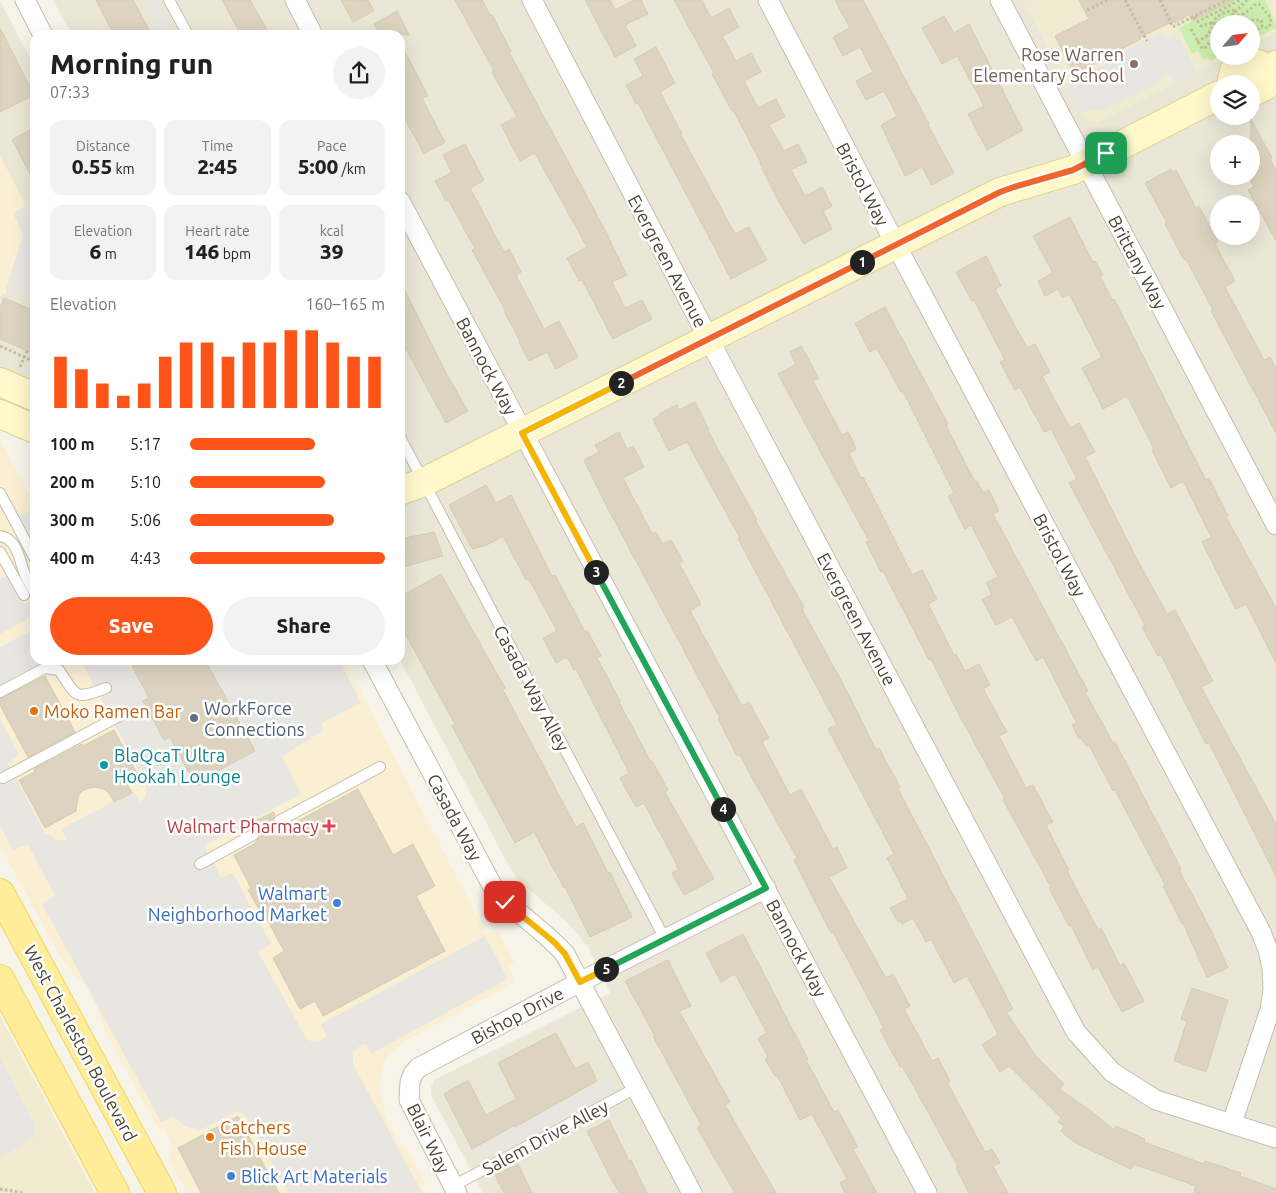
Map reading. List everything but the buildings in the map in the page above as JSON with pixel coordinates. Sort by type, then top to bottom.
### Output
[{"type":"main road","points":[[1233,75],[1234,71],[1251,62],[1274,70],[1265,86],[1260,88]]},
{"type":"main road","points":[[412,487],[1000,192],[1061,174],[1086,164],[1210,100]]},
{"type":"main road","points":[[8,379],[30,394]]},
{"type":"main road","points":[[0,400],[4,399],[24,408],[30,409]]},
{"type":"main road","points":[[0,414],[30,427]]},
{"type":"main road","name":"West Charleston Boulevard","points":[[0,893],[162,1193]]},
{"type":"main road","points":[[0,979],[115,1193]]},
{"type":"street","points":[[25,0],[40,30]]},
{"type":"street","points":[[295,0],[310,30]]},
{"type":"street","name":"Evergreen Avenue","points":[[532,0],[709,339],[1076,1032],[1112,1072],[1156,1100],[1276,1138]]},
{"type":"street","name":"Bristol Way","points":[[768,0],[896,245],[1252,914],[1268,950],[1273,989],[1270,1010],[1232,1123]]},
{"type":"street","name":"Brittany Way","points":[[1000,0],[1276,525]]},
{"type":"street","name":"Bannock Way","points":[[405,211],[766,888],[926,1193]]},
{"type":"street","name":"Casada Way","points":[[375,665],[494,889],[505,902],[554,942],[565,954],[692,1193]]},
{"type":"street","name":"Bishop Drive","points":[[410,1082],[413,1074],[424,1064],[580,982],[766,888]]},
{"type":"street","name":"Blair Way","points":[[410,1082],[409,1100],[411,1106],[455,1189]]},
{"type":"lane","points":[[169,0],[185,30]]},
{"type":"lane","name":"Casada Way Alley","points":[[405,458],[412,487],[665,939]]},
{"type":"lane","points":[[0,493],[30,550]]},
{"type":"lane","points":[[0,536],[6,537],[17,549],[29,593],[0,552]]},
{"type":"lane","points":[[0,692],[45,668],[59,670],[72,691],[77,695],[84,696],[106,688]]},
{"type":"lane","points":[[3,778],[121,715]]},
{"type":"lane","points":[[279,821],[380,766]]},
{"type":"lane","points":[[200,864],[252,835]]},
{"type":"lane","name":"Salem Drive Alley","points":[[455,1189],[636,1088]]},
{"type":"path","points":[[1087,10],[1108,0]]},
{"type":"path","points":[[1125,0],[1147,41]]},
{"type":"path","points":[[1160,0],[1173,27],[1227,0]]},
{"type":"path","points":[[1196,22],[1240,0]]},
{"type":"path","points":[[1247,0],[1232,14],[1237,16],[1245,14],[1256,4],[1259,4],[1270,17],[1271,24],[1268,28],[1261,27],[1263,23],[1260,20]]},
{"type":"path","points":[[1220,15],[1236,10]]},
{"type":"path","points":[[1194,16],[1196,22],[1201,26],[1210,24]]},
{"type":"path","points":[[1191,29],[1204,49],[1210,42]]},
{"type":"path","points":[[1198,42],[1208,35],[1210,31]]},
{"type":"path","points":[[0,346],[30,360]]},
{"type":"path","points":[[8,379],[25,357],[27,351]]},
{"type":"path","points":[[0,1189],[24,1193]]},
{"type":"shaded area","points":[[53,0],[1023,0],[1082,113],[1098,122],[1210,65],[1260,65],[1260,40],[1276,32],[1276,1193],[483,1193],[431,1095],[431,1087],[434,1080],[610,993],[588,947],[567,922],[518,880],[403,665],[405,665],[405,30],[69,30]]},
{"type":"shaded area","points":[[145,0],[158,0],[173,30],[160,30]]},
{"type":"shaded area","name":"Rose Warren Elementary School","points":[[1023,0],[1276,0],[1276,32],[1260,40],[1260,15],[1210,15],[1210,65],[1103,120],[1092,122],[1087,120]]},
{"type":"shaded area","points":[[0,1],[30,58],[30,380],[0,368],[0,296],[5,294],[23,235],[13,213],[26,206],[0,156]]},
{"type":"shaded area","points":[[1162,32],[1167,40],[1178,35],[1197,72],[1178,82],[1169,75],[1163,75],[1157,84],[1102,111],[1091,110],[1082,113],[1067,84],[1106,64],[1105,61]]},
{"type":"shaded area","points":[[0,156],[26,206],[13,213],[23,235],[4,294],[0,296]]},
{"type":"shaded area","points":[[30,204],[30,299],[6,288],[23,235],[13,213]]},
{"type":"shaded area","points":[[0,439],[30,496],[30,665],[347,665],[487,935],[497,930],[515,963],[508,967],[515,982],[405,1041],[389,1055],[383,1065],[380,1093],[386,1107],[382,1110],[401,1146],[405,1145],[426,1184],[422,1187],[425,1193],[187,1193],[169,1160],[171,1159],[168,1153],[174,1150],[163,1127],[159,1129],[118,1056],[96,1010],[98,1009],[86,987],[62,960],[0,846]]},
{"type":"shaded area","points":[[30,511],[30,558],[10,521]]},
{"type":"shaded area","points":[[8,575],[24,605],[30,602],[30,618],[0,634],[0,579]]},
{"type":"shaded area","points":[[30,632],[30,665],[38,665],[0,685],[0,647]]},
{"type":"shaded area","points":[[83,665],[130,665],[133,671],[135,670],[149,698],[143,702],[164,740],[170,737],[196,786],[254,751],[208,665],[342,665],[361,703],[321,723],[324,730],[282,756],[301,794],[204,846],[221,878],[233,873],[271,944],[258,952],[306,1038],[312,1042],[318,1042],[327,1037],[321,1024],[485,936],[508,979],[371,1054],[366,1044],[362,1044],[353,1052],[353,1064],[422,1193],[288,1193],[245,1114],[237,1111],[199,1131],[183,1125],[173,1116],[161,1122],[42,904],[55,896],[28,844],[13,850],[0,825],[0,718],[19,755],[8,763],[45,834],[49,834],[56,840],[67,840],[61,829],[134,791],[140,802],[145,797],[147,788]]},
{"type":"shaded area","points":[[0,1016],[95,1193],[0,1193]]},
{"type":"shaded area","points":[[0,1058],[35,1126],[34,1137],[0,1157]]},
{"type":"shaded area","points":[[608,1079],[615,1091],[479,1162],[473,1150]]},
{"type":"green space","points":[[1234,0],[1265,0],[1276,23],[1276,28],[1260,36],[1260,15],[1210,15],[1210,61],[1208,58],[1203,60],[1198,51],[1192,54],[1179,28]]},
{"type":"place","name":"Rose Warren Elementary School","points":[[1134,64]]},
{"type":"place","name":"Moko Ramen Bar","points":[[34,711]]},
{"type":"place","name":"WorkForce Connections","points":[[194,718]]},
{"type":"place","name":"BlaQcaT Ultra Hookah Lounge","points":[[104,765]]},
{"type":"place","name":"Walmart Pharmacy","points":[[329,826]]},
{"type":"place","name":"Walmart Neighborhood Market","points":[[337,903]]},
{"type":"place","name":"Catchers Fish House","points":[[210,1137]]},
{"type":"place","name":"Blick Art Materials","points":[[231,1176]]},
{"type":"route","points":[[505,902],[554,942],[565,954],[580,982],[766,888],[522,433],[1000,192],[1073,170],[1106,153]]}]
